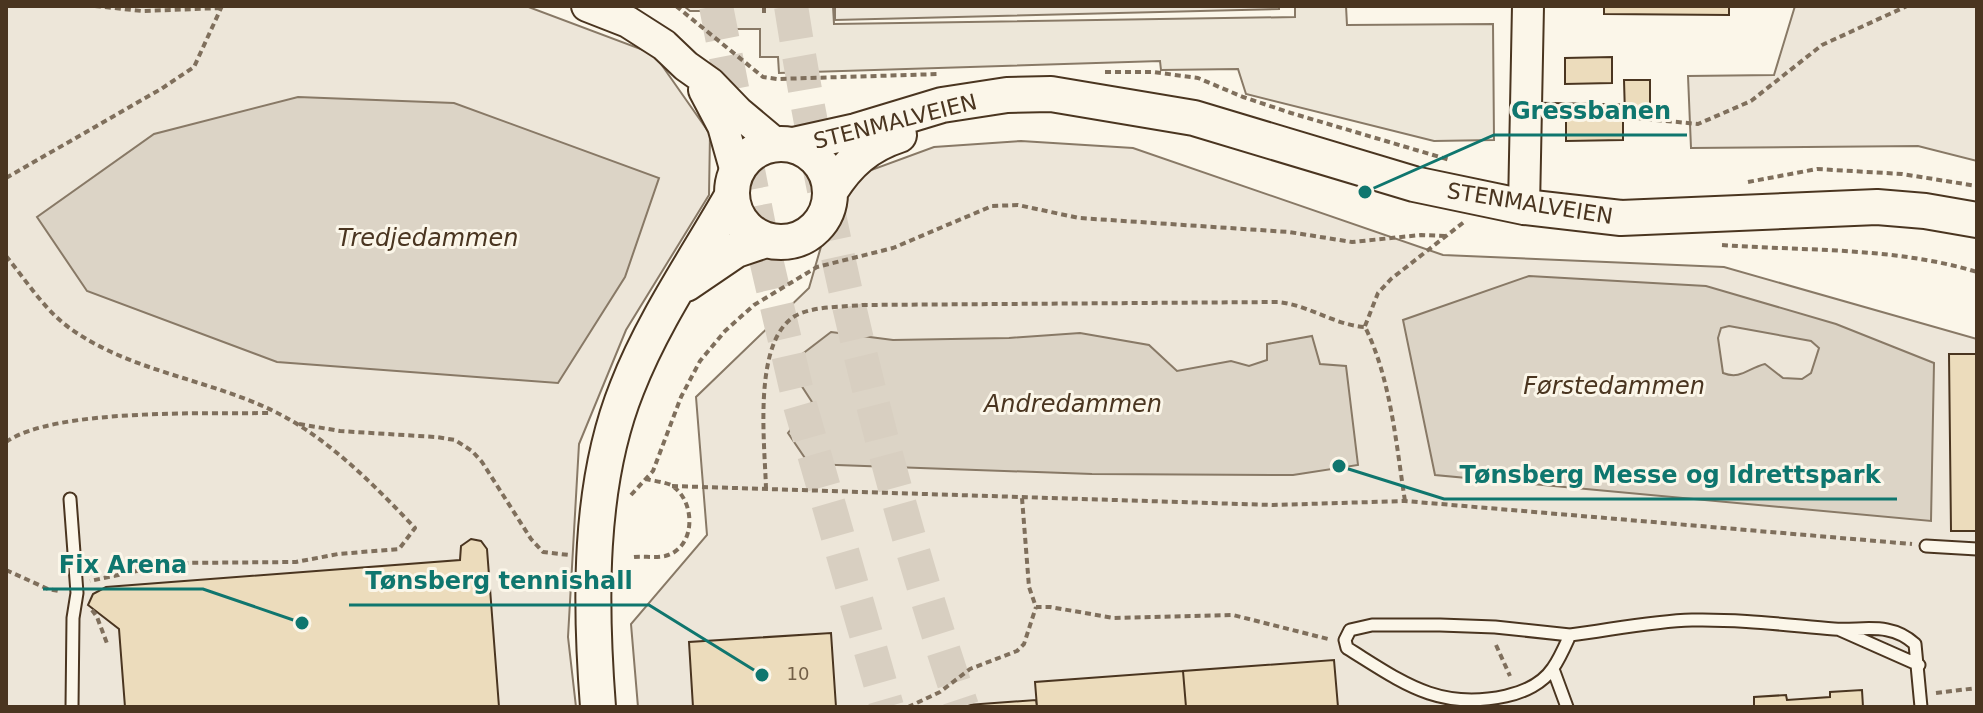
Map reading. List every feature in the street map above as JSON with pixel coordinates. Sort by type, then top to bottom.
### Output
[{"type":"main road","points":[[587,6],[628,22],[664,45],[710,83],[738,112],[784,144]]},
{"type":"main road","points":[[1524,207],[1528,6]]},
{"type":"main road","points":[[686,66],[707,94],[723,126],[734,184],[735,211],[742,223],[766,240]]},
{"type":"main road","name":"STENMALVEIEN","points":[[598,707],[595,563],[605,465],[627,387],[648,340],[679,289],[734,184],[741,163],[756,150],[856,131],[942,105],[1007,95],[1051,94],[1194,118],[1414,184],[1524,207],[1621,218],[1877,207],[1977,220]]},
{"type":"main road","name":"STENMALVEIEN","points":[[766,240],[789,241],[811,232],[825,213],[831,190],[857,156],[874,144],[982,115],[1092,103]]},
{"type":"main road","name":"STENMALVEIEN","points":[[784,144],[808,151],[819,161],[831,190]]},
{"type":"main road","points":[[679,289],[736,250],[766,240]]},
{"type":"lane","points":[[1527,109],[1620,111]]},
{"type":"lane","points":[[70,499],[77,593],[73,618],[72,707]]},
{"type":"lane","points":[[1926,546],[1977,549]]},
{"type":"lane","points":[[1570,635],[1553,669],[1540,681],[1519,693],[1492,699],[1444,699],[1415,689],[1347,648],[1345,643],[1350,630],[1372,625],[1495,627],[1570,635],[1688,620],[1772,622],[1838,629],[1866,627],[1892,631],[1915,644],[1922,701]]},
{"type":"lane","points":[[1838,629],[1919,665]]},
{"type":"lane","points":[[1553,669],[1567,707]]},
{"type":"path","points":[[6,178],[194,67],[221,7],[142,11],[95,6]]},
{"type":"path","points":[[764,6],[764,13]]},
{"type":"path","points":[[1620,111],[1626,117],[1698,124],[1751,101],[1822,45],[1907,6]]},
{"type":"path","points":[[1737,184],[1817,169],[1902,174],[1977,186]]},
{"type":"path","points":[[1445,236],[1421,235],[1352,242],[1289,232],[1079,218],[1018,205],[992,206],[913,240],[817,267],[754,305],[725,331],[700,361],[681,397],[653,471],[646,479],[672,486],[1022,498],[1273,505],[1405,501],[1926,546]]},
{"type":"path","points":[[1405,501],[1381,369],[1365,327],[1378,293],[1391,279],[1467,221]]},
{"type":"path","points":[[6,256],[59,318],[85,337],[125,357],[276,413],[297,424],[383,495],[415,528],[399,549],[338,554],[296,562],[174,563],[86,582],[77,593]]},
{"type":"path","points":[[766,489],[764,415],[768,360],[772,343],[782,325],[798,314],[863,305],[1278,302],[1297,304],[1351,326],[1365,327]]},
{"type":"path","points":[[6,442],[30,429],[94,419],[276,413]]},
{"type":"path","points":[[297,424],[340,431],[455,440],[482,462],[531,539],[543,552],[572,555]]},
{"type":"path","points":[[634,557],[666,556],[679,549],[687,538],[690,522],[686,504],[672,486]]},
{"type":"path","points":[[908,707],[940,692],[970,669],[1017,651],[1024,644],[1036,607],[1029,587],[1022,498]]},
{"type":"path","points":[[6,570],[48,589],[77,593],[97,617],[108,646]]},
{"type":"path","points":[[1036,607],[1114,618],[1233,615],[1345,643]]},
{"type":"path","points":[[1495,627],[1496,649],[1519,693]]},
{"type":"path","points":[[1922,701],[1977,688]]},
{"type":"shaded area","points":[[6,6],[526,6],[654,54],[710,134],[709,195],[626,330],[579,444],[568,637],[576,707],[6,707]]},
{"type":"shaded area","points":[[684,6],[833,6],[834,24],[1295,17],[1295,6],[1346,6],[1347,25],[1493,24],[1494,140],[1434,141],[1246,94],[1238,69],[1161,70],[1160,61],[779,73],[778,57],[760,57],[760,29],[714,29],[714,11],[690,11]]},
{"type":"shaded area","points":[[835,6],[1279,6],[1279,9],[835,20]]},
{"type":"shaded area","points":[[1795,6],[1977,6],[1977,161],[1918,146],[1691,148],[1688,76],[1774,75]]},
{"type":"shaded area","points":[[1021,141],[1133,148],[1443,255],[1724,267],[1977,339],[1977,707],[638,707],[631,624],[707,535],[696,397],[809,288],[829,219],[863,173],[934,147]]},
{"type":"water","name":"Tredjedammen","points":[[298,97],[454,103],[659,178],[625,277],[558,383],[277,362],[87,291],[37,217],[154,134]]},
{"type":"water","name":"Førstedammen","points":[[1529,276],[1706,286],[1836,324],[1934,363],[1931,521],[1435,475],[1403,320]],"holes":[[[1729,326],[1811,341],[1819,348],[1811,373],[1802,379],[1783,378],[1765,364],[1740,374],[1723,373],[1718,338],[1721,328]]]},
{"type":"water","name":"Andredammen","points":[[831,332],[893,340],[1080,333],[1149,345],[1177,371],[1231,361],[1249,366],[1267,360],[1267,344],[1312,336],[1320,364],[1346,366],[1358,465],[1293,475],[1092,474],[809,464],[788,433],[812,402],[788,365]]},
{"type":"building","points":[[1604,6],[1729,6],[1729,15],[1604,14]]},
{"type":"building","points":[[1612,57],[1612,83],[1565,84],[1565,58]]},
{"type":"building","points":[[1624,80],[1650,80],[1650,115],[1625,115]]},
{"type":"building","points":[[1623,114],[1623,140],[1566,141],[1566,115]]},
{"type":"building","points":[[1949,354],[1977,354],[1977,531],[1951,531]]},
{"type":"building","points":[[471,539],[481,541],[487,549],[499,707],[125,707],[119,629],[88,605],[93,594],[106,587],[460,560],[461,546]]},
{"type":"building","points":[[831,633],[836,707],[693,707],[689,642]]},
{"type":"building","points":[[1334,660],[1338,707],[1186,707],[1183,671]]},
{"type":"building","points":[[1183,671],[1186,707],[1037,707],[1035,682]]},
{"type":"building","points":[[1862,690],[1863,707],[1754,707],[1754,697],[1786,695],[1787,700],[1830,697],[1830,692]]},
{"type":"building","points":[[1036,700],[1037,707],[940,707]]},
{"type":"tunnel","points":[[716,6],[762,242],[800,405],[887,707]]},
{"type":"tunnel","points":[[791,6],[823,183],[862,360],[908,535],[962,707]]},
{"type":"place","name":"Gressbanen","points":[[1365,192]]},
{"type":"place","name":"Tønsberg Messe og Idrettspark","points":[[1339,466]]},
{"type":"place","name":"Fix Arena","points":[[302,623]]},
{"type":"place","name":"Tønsberg tennishall","points":[[762,675]]}]
